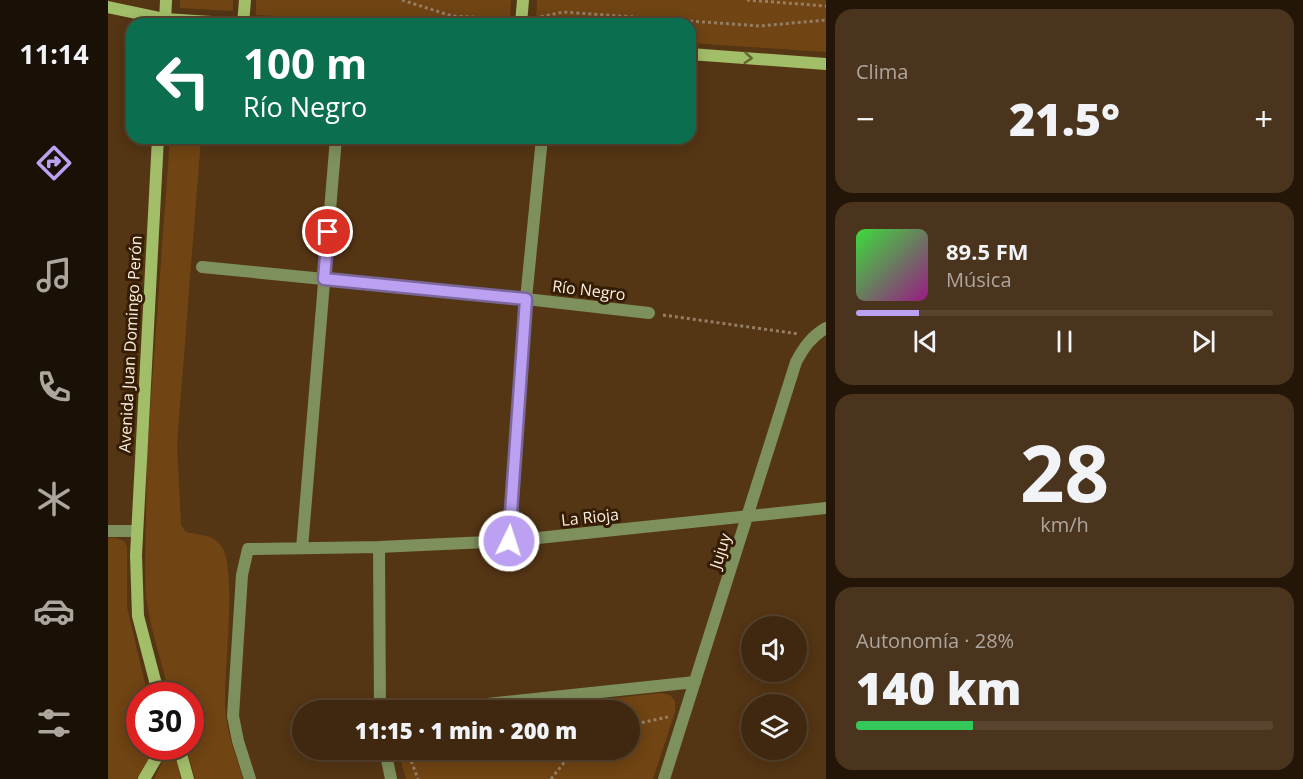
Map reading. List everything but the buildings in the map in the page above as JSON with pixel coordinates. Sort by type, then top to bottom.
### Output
[{"type":"main road","points":[[165,18],[166,0]]},
{"type":"main road","points":[[243,18],[245,0]]},
{"type":"main road","points":[[521,18],[523,0]]},
{"type":"main road","points":[[108,7],[150,18]]},
{"type":"main road","points":[[696,54],[826,64]]},
{"type":"main road","name":"Avenida Juan Domingo Perón","points":[[156,682],[138,615],[136,531],[158,144]]},
{"type":"main road","points":[[144,779],[155,760]]},
{"type":"main road","points":[[183,760],[188,779]]},
{"type":"street","points":[[302,548],[335,144]]},
{"type":"street","points":[[509,541],[526,299],[541,144]]},
{"type":"street","name":"Río Negro","points":[[202,267],[526,299],[649,314]]},
{"type":"street","points":[[813,336],[826,328]]},
{"type":"street","name":"Jujuy","points":[[664,779],[796,362],[803,348],[813,336]]},
{"type":"street","name":"La Rioja","points":[[250,779],[233,716],[242,576],[248,549],[379,547],[509,541],[748,518],[826,508]]},
{"type":"street","points":[[108,531],[136,531]]},
{"type":"street","points":[[379,547],[380,700]]},
{"type":"street","points":[[525,700],[695,682]]},
{"type":"street","points":[[387,760],[391,779]]},
{"type":"path","points":[[402,0],[452,16],[475,18]]},
{"type":"path","points":[[747,0],[826,6]]},
{"type":"path","points":[[538,18],[563,12],[647,18]]},
{"type":"path","points":[[696,21],[760,26],[826,20]]},
{"type":"path","points":[[649,314],[813,336]]},
{"type":"path","points":[[640,723],[685,714]]},
{"type":"path","points":[[411,760],[418,779]]},
{"type":"path","points":[[551,779],[566,760]]},
{"type":"shaded area","points":[[180,0],[233,0],[233,11],[180,8]]},
{"type":"shaded area","points":[[256,0],[511,0],[510,18],[308,18],[256,15]]},
{"type":"shaded area","points":[[537,0],[826,0],[826,52],[696,43],[696,18],[536,18]]},
{"type":"shaded area","points":[[170,144],[201,144],[177,445],[181,525],[186,532],[216,541],[220,544],[226,557],[229,599],[226,717],[243,779],[195,779],[190,760],[204,760],[204,682],[166,682],[151,625],[146,597],[147,452]]},
{"type":"shaded area","points":[[108,538],[117,538],[124,541],[127,547],[127,607],[145,682],[126,682],[126,760],[149,760],[138,779],[108,779]]},
{"type":"shaded area","points":[[661,693],[670,695],[675,701],[675,712],[653,779],[406,779],[401,760],[640,760],[640,700],[598,700]]},
{"type":"shaded area","points":[[162,760],[176,760],[181,779],[154,779]]},
{"type":"route","points":[[328,232],[324,279],[526,299],[509,541]]}]
